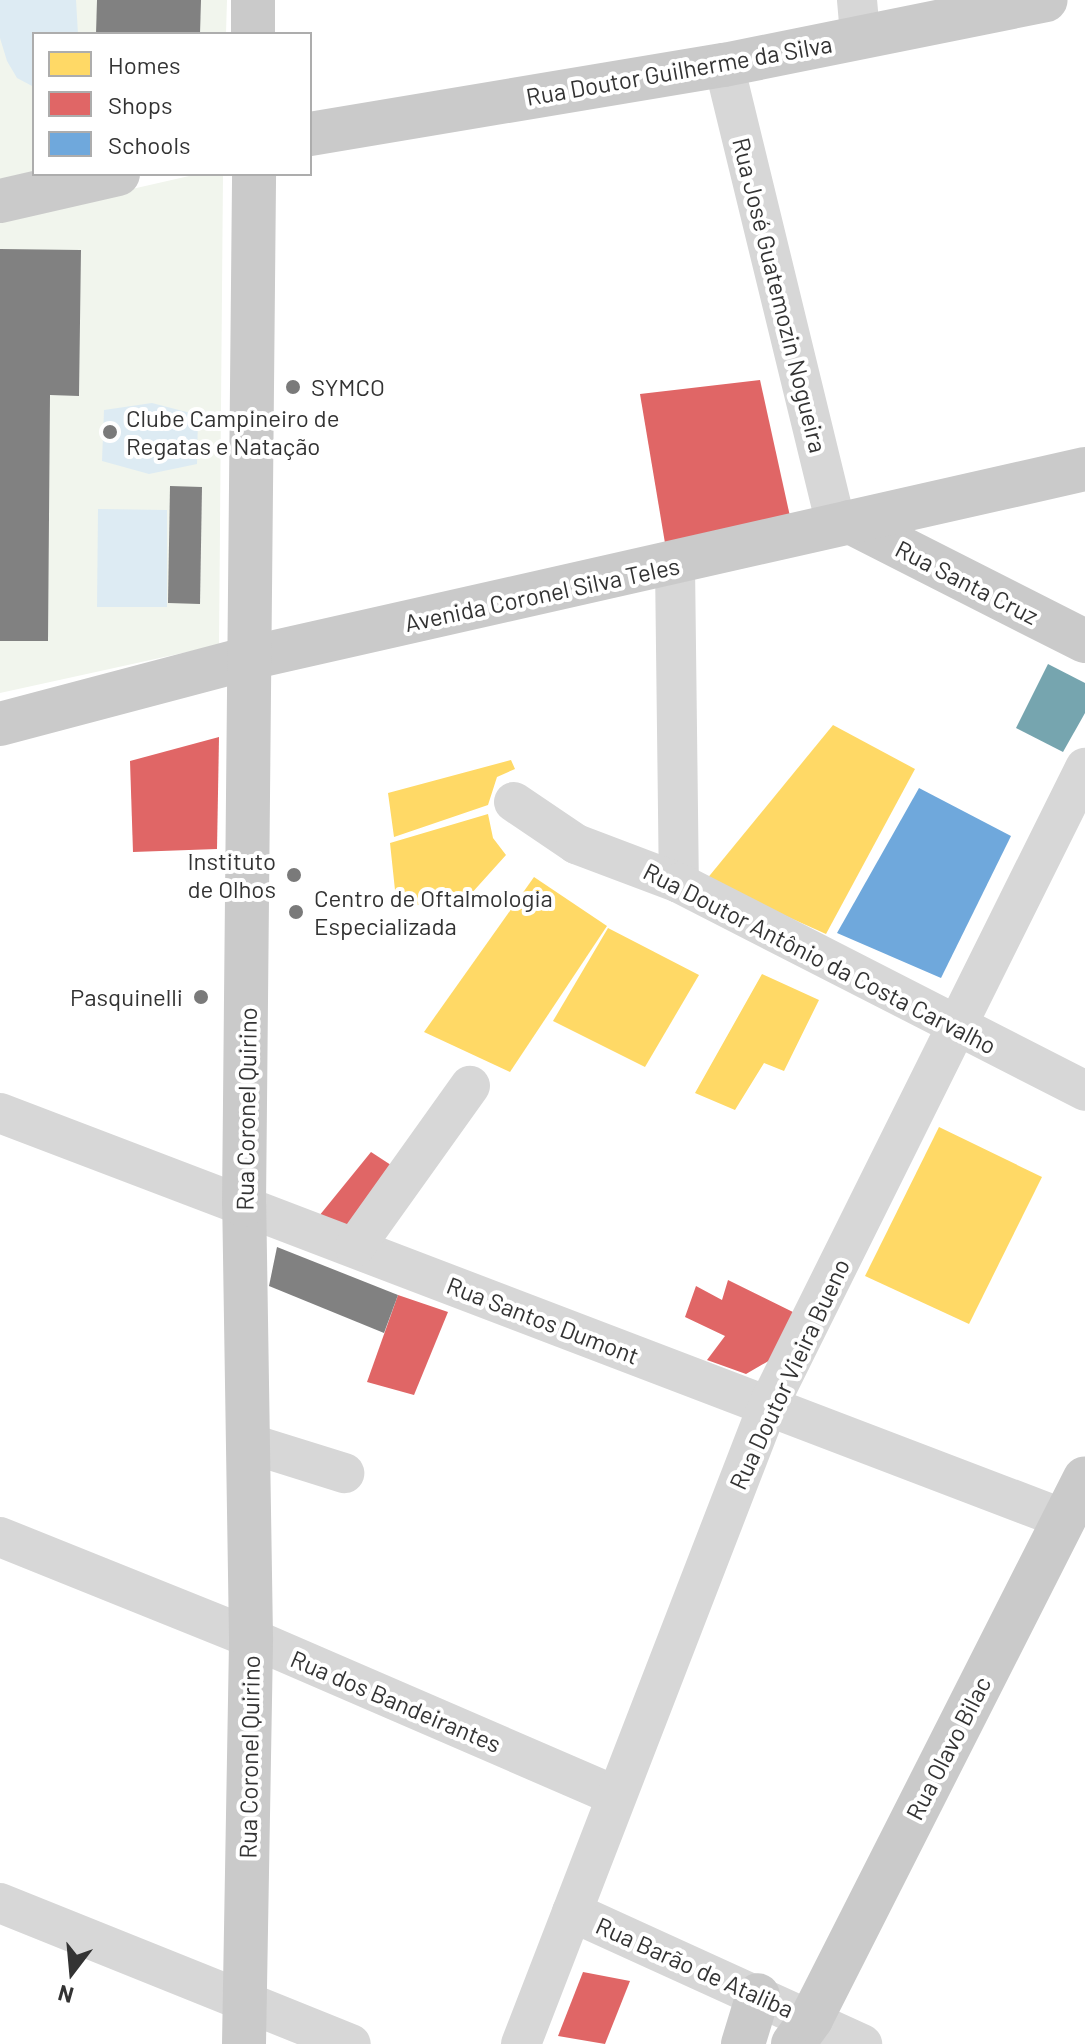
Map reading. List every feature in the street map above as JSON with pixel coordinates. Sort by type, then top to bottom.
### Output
[{"type":"main road","points":[[253,0],[253,32]]},
{"type":"main road","name":"Rua Doutor Guilherme da Silva","points":[[312,134],[724,65],[858,19],[1046,0]]},
{"type":"main road","points":[[0,201],[109,176]]},
{"type":"main road","name":"Rua Coronel Quirino","points":[[245,2024],[251,1638],[244,1205],[254,176]]},
{"type":"main road","name":"Avenida Coronel Silva Teles","points":[[0,724],[249,658],[675,565],[843,523],[1085,469]]},
{"type":"main road","name":"Rua Santa Cruz","points":[[843,523],[1085,641]]},
{"type":"main road","name":"Rua Olavo Bilac","points":[[802,2032],[1075,1523],[1085,1478]]},
{"type":"main road","points":[[743,2044],[758,1995]]},
{"type":"street","name":"Rua José Guatemozin Nogueira","points":[[724,65],[843,523]]},
{"type":"street","points":[[675,565],[679,883]]},
{"type":"street","name":"Rua Doutor Vieira Bueno","points":[[521,2044],[614,1795],[767,1408],[1085,768]]},
{"type":"street","name":"Rua Doutor Antônio da Costa Carvalho","points":[[514,802],[576,844],[679,883],[1085,1091]]},
{"type":"street","points":[[355,1247],[470,1086]]},
{"type":"street","name":"Rua Santos Dumont","points":[[0,1113],[1075,1523]]},
{"type":"street","points":[[248,1443],[344,1473]]},
{"type":"street","name":"Rua dos Bandeirantes","points":[[0,1537],[251,1638],[614,1795]]},
{"type":"street","points":[[0,1903],[245,2024],[351,2044]]},
{"type":"street","name":"Rua Barão de Ataliba","points":[[572,1912],[758,1995],[802,2032],[862,2044]]},
{"type":"shaded area","points":[[0,0],[227,0],[226,32],[32,32],[32,173],[0,180]]},
{"type":"shaded area","points":[[0,0],[76,0],[78,32],[32,32],[32,86],[17,78],[7,61],[0,38]]},
{"type":"shaded area","name":"Clube Campineiro de Regatas e Natação","points":[[189,176],[223,176],[219,645],[0,693],[0,219]]},
{"type":"shaded area","points":[[152,403],[198,415],[197,464],[149,474],[102,461],[104,410]]},
{"type":"shaded area","points":[[98,509],[167,510],[167,607],[97,607]]},
{"type":"building: Homes","points":[[833,725],[915,769],[826,934],[706,880]]},
{"type":"building: Homes","points":[[511,760],[515,769],[497,777],[488,805],[394,837],[388,793]]},
{"type":"building: Homes","points":[[488,814],[493,838],[506,855],[470,895],[397,909],[390,843]]},
{"type":"building: Homes","points":[[534,877],[607,926],[510,1072],[424,1032]]},
{"type":"building: Homes","points":[[608,928],[699,975],[645,1067],[553,1021]]},
{"type":"building: Homes","points":[[762,974],[819,1000],[784,1071],[764,1063],[735,1110],[695,1093]]},
{"type":"building: Homes","points":[[939,1127],[1042,1177],[969,1324],[865,1276]]},
{"type":"building: Shops","points":[[760,380],[793,530],[667,555],[640,394]]},
{"type":"building: Shops","points":[[219,737],[217,849],[133,852],[130,761]]},
{"type":"building: Shops","points":[[371,1152],[394,1167],[345,1228],[319,1216]]},
{"type":"building: Shops","points":[[728,1280],[799,1315],[772,1359],[746,1374],[707,1360],[725,1336],[685,1317],[696,1286],[722,1300]]},
{"type":"building: Shops","points":[[398,1295],[448,1312],[414,1395],[367,1382]]},
{"type":"building: Shops","points":[[583,1972],[630,1981],[605,2044],[558,2036]]},
{"type":"building: Schools","points":[[919,788],[1011,836],[941,978],[837,933]]},
{"type":"building: Public","points":[[1048,664],[1085,683],[1085,713],[1063,752],[1016,728]]},
{"type":"building: Other","points":[[97,0],[201,0],[200,32],[96,32]]},
{"type":"building: Other","points":[[0,249],[81,250],[79,396],[50,395],[48,641],[0,641]]},
{"type":"building: Other","points":[[170,486],[202,487],[200,604],[168,603]]},
{"type":"building: Other","points":[[277,1247],[398,1295],[384,1333],[269,1286]]},
{"type":"place","name":"SYMCO","points":[[293,387]]},
{"type":"place","name":"Clube Campineiro de Regatas e Natação","points":[[110,432]]},
{"type":"place","name":"Instituto de Olhos","points":[[294,875]]},
{"type":"place","name":"Centro de Oftalmologia Especializada","points":[[296,912]]},
{"type":"place","name":"Pasquinelli","points":[[201,997]]}]
